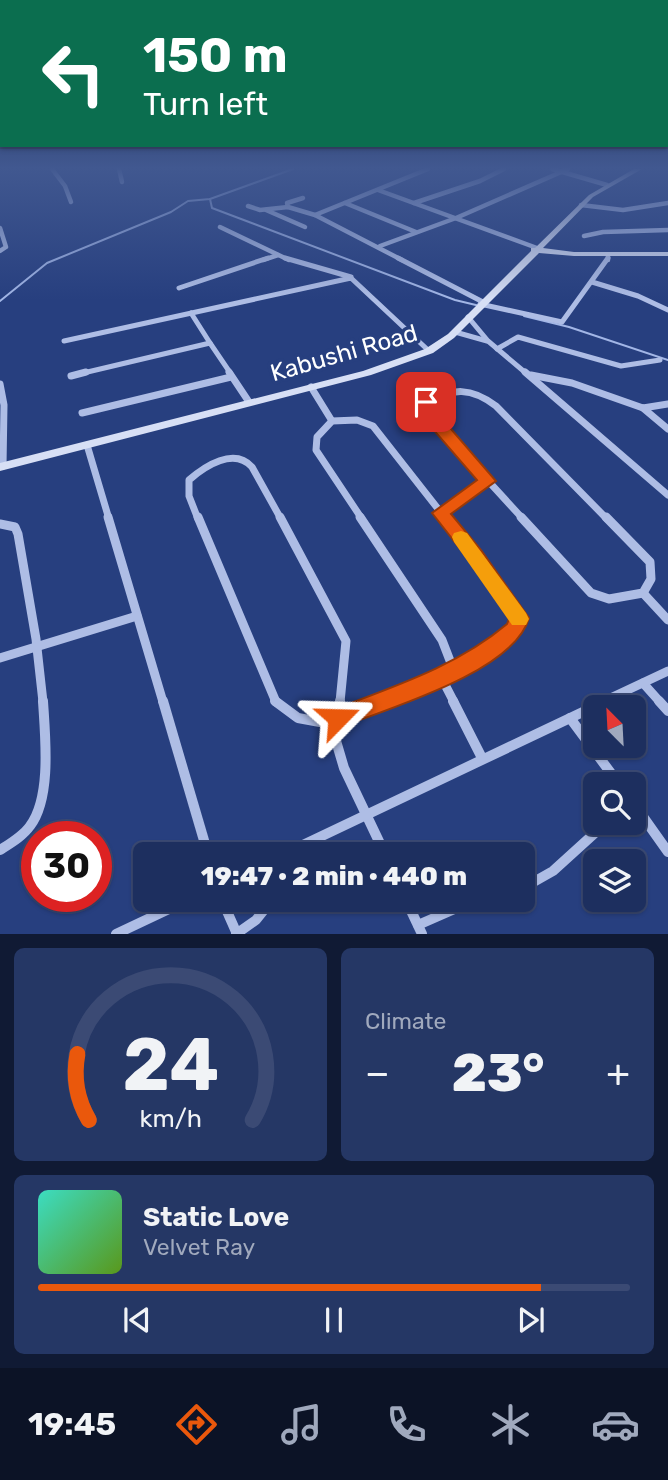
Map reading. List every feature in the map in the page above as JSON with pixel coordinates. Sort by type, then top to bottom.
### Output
[{"type":"main road","name":"Kabushi Road","points":[[2,467],[392,366],[429,351],[456,332],[477,307],[573,213]]},
{"type":"main road","points":[[536,249],[608,255],[668,254]]},
{"type":"street","points":[[272,213],[305,227]]},
{"type":"street","points":[[307,213],[380,246],[477,307],[562,322],[608,262],[608,255]]},
{"type":"street","points":[[315,215],[321,213]]},
{"type":"street","points":[[369,213],[417,232]]},
{"type":"street","points":[[441,213],[536,249]]},
{"type":"street","points":[[380,246],[468,213]]},
{"type":"street","points":[[220,227],[279,255],[351,278],[429,351]]},
{"type":"street","points":[[0,228],[6,247],[0,251]]},
{"type":"street","points":[[584,236],[603,232],[668,230]]},
{"type":"street","points":[[180,288],[279,255]]},
{"type":"street","points":[[64,341],[351,278]]},
{"type":"street","points":[[592,282],[638,296],[668,310]]},
{"type":"street","points":[[477,307],[488,341]]},
{"type":"street","points":[[191,313],[249,402]]},
{"type":"street","points":[[456,332],[488,341],[668,495]]},
{"type":"street","points":[[497,348],[518,337],[621,366],[660,360]]},
{"type":"street","points":[[71,376],[210,343]]},
{"type":"street","points":[[529,375],[572,383],[642,408],[668,429]]},
{"type":"street","points":[[82,412],[231,377]]},
{"type":"street","points":[[0,384],[2,467]]},
{"type":"street","points":[[311,387],[332,421]]},
{"type":"street","points":[[463,390],[480,394],[496,406],[650,562],[651,579],[643,593],[609,599],[591,593],[436,424],[425,407],[426,402],[446,392],[463,390]]},
{"type":"street","points":[[642,408],[668,404]]},
{"type":"street","points":[[380,842],[344,768],[334,721],[346,641],[257,474],[246,461],[237,458],[200,470],[188,480],[189,496],[272,697],[282,711],[295,718],[334,721],[441,677],[454,671],[489,652],[509,637],[516,629],[519,618],[475,555],[373,426],[357,420],[332,421],[317,437],[316,450],[442,640],[454,671]]},
{"type":"street","points":[[87,445],[204,842]]},
{"type":"street","points":[[440,513],[487,481]]},
{"type":"street","points":[[0,524],[15,527],[19,534],[46,743],[40,806],[22,835],[0,850]]},
{"type":"street","points":[[643,593],[668,620]]},
{"type":"street","points":[[0,658],[137,616]]},
{"type":"street","points":[[310,842],[668,671]]},
{"type":"street","points":[[441,677],[482,758]]},
{"type":"street","points":[[643,683],[668,711]]},
{"type":"street","points":[[570,718],[610,772]]},
{"type":"street","points":[[646,821],[668,852]]},
{"type":"street","points":[[535,881],[553,871],[593,835]]},
{"type":"street","points":[[116,934],[163,912]]},
{"type":"street","points":[[227,912],[236,934],[262,912]]},
{"type":"street","points":[[412,912],[420,930],[453,912]]},
{"type":"waterway","points":[[0,301],[47,263],[170,213]]},
{"type":"waterway","points":[[224,213],[455,300],[480,306]]},
{"type":"waterway","points":[[524,316],[569,327],[668,360]]},
{"type":"slow traffic","points":[[461,537],[514,608],[519,619]]},
{"type":"route","points":[[338,718],[441,677],[489,652],[516,629],[519,618],[514,608],[440,513],[487,481],[436,424],[427,412],[426,402]]}]
